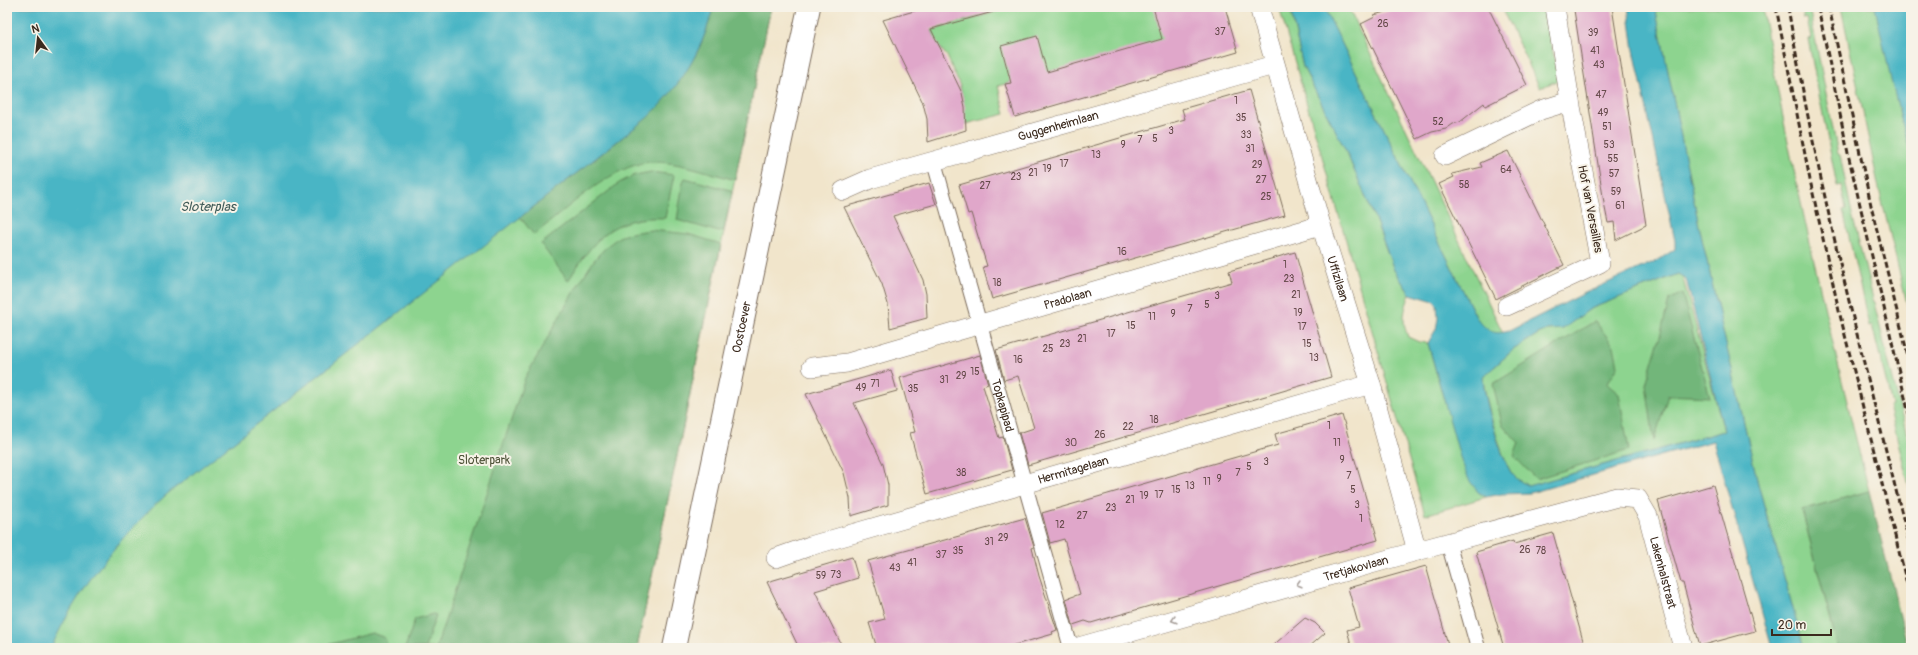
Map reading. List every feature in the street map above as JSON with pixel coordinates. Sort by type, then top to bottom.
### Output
[{"type":"main road","name":"Oostoever","points":[[674,648],[809,7]]},
{"type":"street","name":"Uffizilaan","points":[[1259,7],[1274,65],[1321,225],[1371,384],[1417,550]]},
{"type":"street","name":"Hof van Versailles","points":[[1507,306],[1600,263],[1570,101],[1555,7]]},
{"type":"street","name":"Guggenheimlaan","points":[[843,191],[870,179],[1274,65]]},
{"type":"street","points":[[1446,156],[1541,110],[1570,101]]},
{"type":"street","name":"Topkapipad","points":[[934,162],[978,325],[1071,648]]},
{"type":"street","name":"Pradolaan","points":[[812,367],[848,363],[1321,225]]},
{"type":"street","name":"Hermitagelaan","points":[[776,558],[810,546],[1371,384]]},
{"type":"street","name":"Tretjakovlaan","points":[[1076,648],[1417,550],[1617,497],[1638,499]]},
{"type":"street","name":"Lakenhalstraat","points":[[1638,499],[1648,516],[1683,648]]},
{"type":"street","points":[[1448,542],[1478,648]]},
{"type":"green space","name":"Sloterpark","points":[[658,7],[771,7],[637,648],[14,648],[42,582]]},
{"type":"green space","points":[[713,7],[771,7],[735,180],[672,163],[651,162],[636,165],[621,171],[590,190],[534,235],[520,217],[619,140],[655,109],[671,92],[696,54],[706,32]]},
{"type":"green space","points":[[1013,7],[1189,7],[1203,54],[1158,42],[998,86],[1005,114],[962,125],[964,106],[960,86],[947,56],[937,44],[932,30]]},
{"type":"green space","points":[[1279,7],[1290,7],[1303,67],[1345,149],[1374,216],[1394,270],[1410,294],[1404,315],[1408,337],[1419,342],[1428,343],[1444,400],[1478,492],[1486,497],[1425,515]]},
{"type":"green space","points":[[1324,7],[1348,7],[1503,333],[1498,334],[1490,332],[1476,317]]},
{"type":"green space","points":[[1501,7],[1545,7],[1558,80],[1540,88]]},
{"type":"green space","points":[[1655,7],[1762,7],[1785,129],[1811,250],[1869,491],[1802,510],[1838,648],[1804,648],[1758,484],[1699,226]]},
{"type":"green space","points":[[1802,7],[1809,7],[1838,154],[1840,155],[1852,214],[1911,452],[1911,494],[1889,406],[1892,405],[1872,325],[1869,326],[1843,210],[1846,209],[1841,185],[1837,186],[1808,39],[1811,38],[1807,18],[1804,19]]},
{"type":"green space","points":[[1841,7],[1911,7],[1911,320],[1879,189]]},
{"type":"green space","points":[[651,172],[674,175],[665,218],[646,218],[631,221],[617,226],[606,233],[587,253],[568,281],[541,244],[619,183],[635,175]]},
{"type":"green space","points":[[685,178],[730,190],[732,193],[724,230],[719,232],[677,220],[683,182]]},
{"type":"green space","points":[[651,230],[688,234],[721,244],[637,648],[436,648],[525,378],[574,291],[595,259],[607,246],[619,237],[630,233]]},
{"type":"green space","points":[[1678,274],[1682,275],[1724,431],[1528,486],[1518,480],[1509,468],[1499,443],[1490,412],[1483,377],[1513,350],[1538,334],[1547,330],[1563,329],[1590,309]]},
{"type":"green space","points":[[1682,293],[1710,397],[1668,395],[1654,441],[1646,384],[1669,300]]},
{"type":"green space","points":[[1595,321],[1614,346],[1618,366],[1607,384],[1619,394],[1629,450],[1536,479],[1514,456],[1519,443],[1502,424],[1493,384]]},
{"type":"green space","points":[[1869,491],[1908,648],[1838,648],[1802,510]]},
{"type":"green space","points":[[433,614],[436,615],[425,648],[405,648],[415,619]]},
{"type":"green space","points":[[372,633],[385,638],[388,648],[315,648]]},
{"type":"water","name":"Sloterplas","points":[[7,7],[713,7],[703,39],[689,67],[670,94],[647,118],[166,495],[132,529],[101,566],[74,605],[51,648],[7,648]]},
{"type":"water","points":[[1290,7],[1324,7],[1476,317],[1490,331],[1498,333],[1509,331],[1585,293],[1660,259],[1675,249],[1675,241],[1634,50],[1628,7],[1655,7],[1699,226],[1758,484],[1804,648],[1772,648],[1713,441],[1530,493],[1502,494],[1486,497],[1478,492],[1469,480],[1460,457],[1428,343],[1436,329],[1438,318],[1437,305],[1434,301],[1410,294],[1394,270],[1374,216],[1345,149],[1303,67]],"holes":[[[1678,274],[1686,279],[1724,431],[1528,486],[1516,478],[1504,457],[1494,428],[1486,398],[1483,377],[1513,350],[1538,334],[1547,330],[1563,329],[1590,309]]]},
{"type":"water","points":[[1875,7],[1911,7],[1911,156],[1891,80]]},
{"type":"building","points":[[928,7],[992,7],[993,12],[931,29],[962,93],[965,107],[966,130],[928,142],[927,119],[923,103],[883,20]]},
{"type":"building","points":[[1153,7],[1225,7],[1238,52],[1015,117],[1005,84],[1011,83],[1001,46],[1037,36],[1047,72],[1162,39]]},
{"type":"building","points":[[1403,7],[1488,7],[1527,85],[1485,106],[1484,103],[1460,122],[1453,124],[1446,129],[1432,132],[1417,139],[1361,24],[1375,17],[1374,15]]},
{"type":"building","points":[[1580,7],[1612,7],[1646,225],[1616,240],[1614,222],[1608,223],[1604,203],[1574,10],[1580,9]]},
{"type":"building","points":[[1249,90],[1285,215],[992,299],[983,267],[987,266],[971,213],[968,214],[959,185],[1185,119],[1182,109]]},
{"type":"building","points":[[1508,151],[1564,265],[1496,299],[1439,184],[1454,177],[1452,174],[1482,167],[1480,163]]},
{"type":"building","points":[[929,183],[936,204],[893,216],[923,280],[926,294],[927,318],[890,328],[888,304],[882,284],[844,207]]},
{"type":"building","points":[[1295,252],[1331,377],[1028,465],[1019,433],[1034,428],[1018,376],[1004,380],[996,350],[1232,282],[1229,271]]},
{"type":"building","points":[[980,355],[988,384],[983,386],[999,438],[1003,437],[1012,470],[927,494],[910,433],[915,432],[900,378]]},
{"type":"building","points":[[891,370],[897,391],[854,403],[883,464],[888,485],[888,505],[851,516],[850,498],[844,473],[806,394]]},
{"type":"building","points":[[1342,415],[1378,540],[1091,623],[1085,621],[1073,625],[1066,599],[1080,594],[1064,539],[1050,543],[1042,513],[1278,445],[1275,434]]},
{"type":"building","points":[[1713,485],[1755,631],[1700,646],[1658,501]]},
{"type":"building","points":[[1025,518],[1034,547],[1032,548],[1039,576],[1057,630],[1052,632],[1053,634],[1004,648],[877,648],[869,623],[885,619],[868,561]]},
{"type":"building","points":[[1553,533],[1585,648],[1504,648],[1476,552],[1513,541],[1514,544]]},
{"type":"building","points":[[852,557],[858,578],[815,591],[843,648],[799,648],[767,582]]},
{"type":"building","points":[[1426,566],[1449,648],[1352,648],[1347,630],[1359,627],[1348,588]]},
{"type":"building","points":[[1305,618],[1315,623],[1325,633],[1308,648],[1270,648]]},
{"type":"railway","points":[[1776,7],[1810,180],[1839,311],[1911,600]]},
{"type":"railway","points":[[1788,7],[1800,75],[1828,212],[1911,550]]},
{"type":"railway","points":[[1818,7],[1849,158],[1911,423]]},
{"type":"railway","points":[[1829,7],[1872,210],[1911,368]]}]
